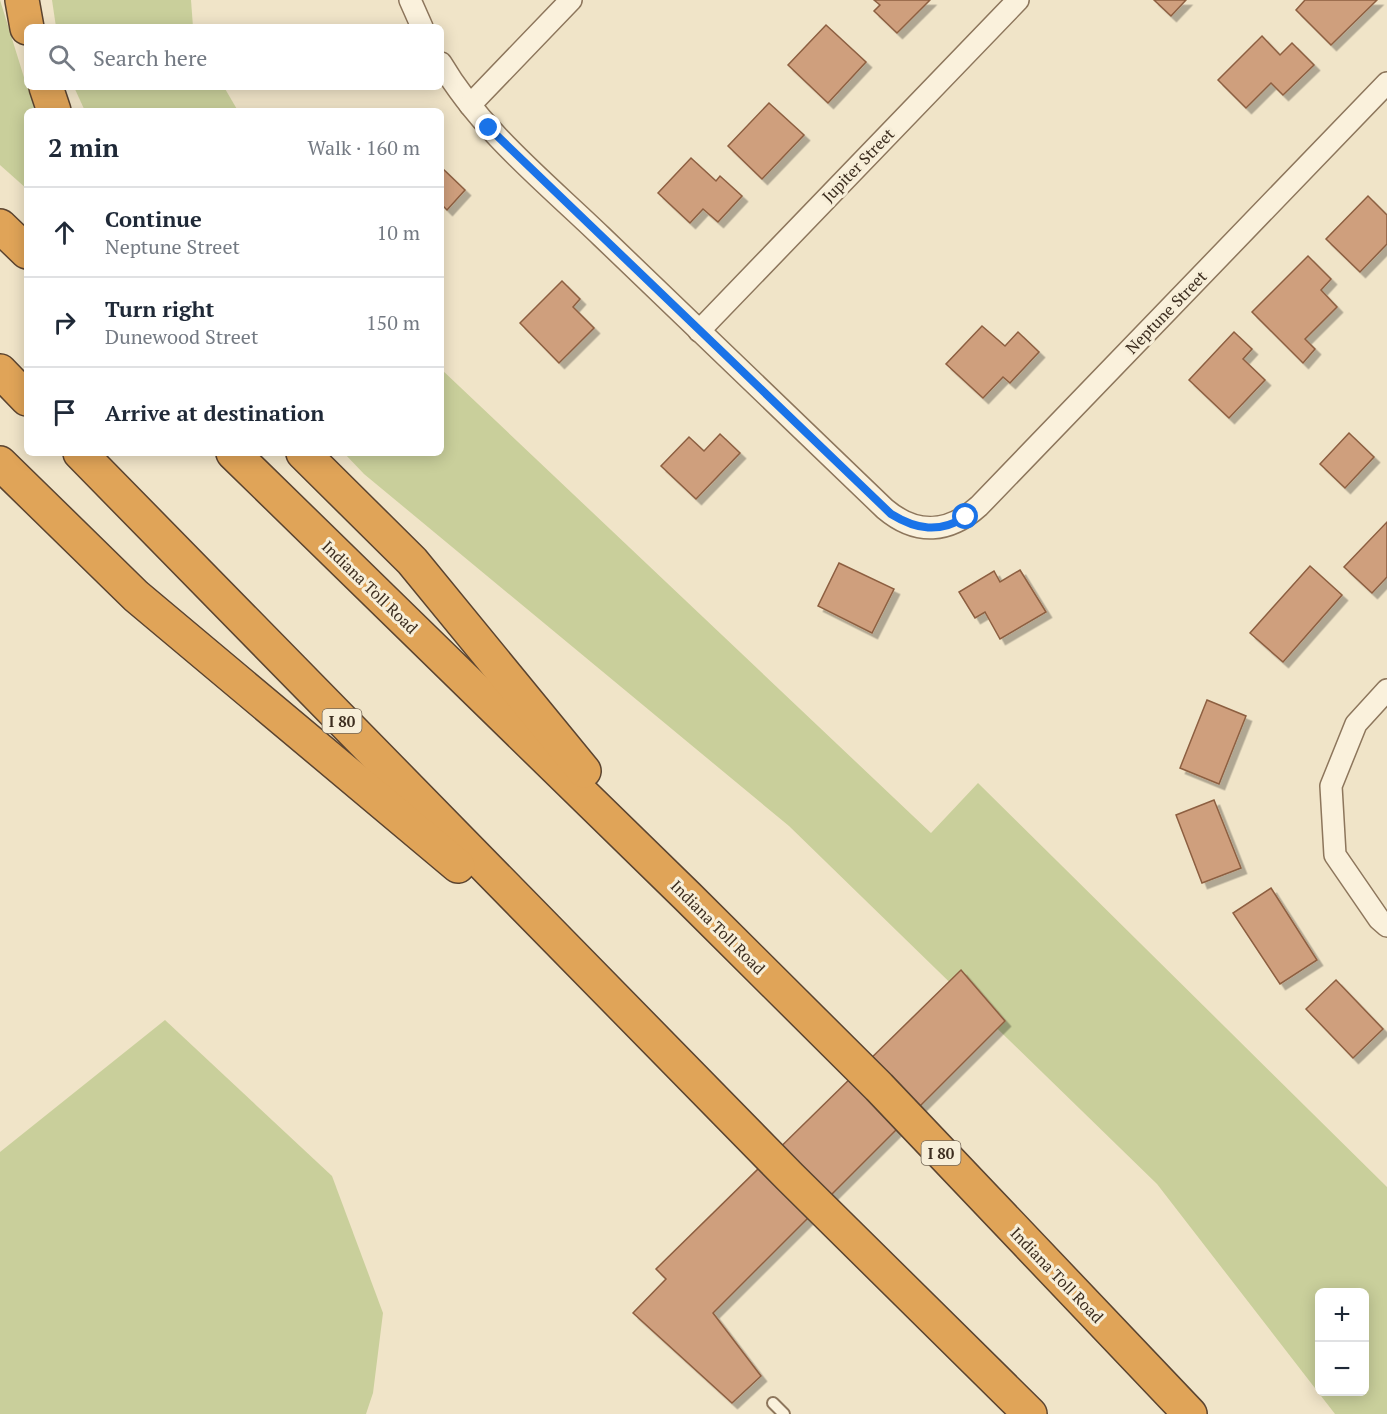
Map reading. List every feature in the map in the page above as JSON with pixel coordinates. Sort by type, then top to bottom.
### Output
[{"type":"highway","points":[[22,0],[26,24]]},
{"type":"highway","points":[[47,90],[53,108]]},
{"type":"highway","points":[[0,226],[24,249]]},
{"type":"highway","points":[[0,371],[24,396]]},
{"type":"highway","name":"I 80","points":[[83,456],[603,988],[1030,1414]]},
{"type":"highway","name":"Indiana Toll Road","points":[[236,456],[688,897],[879,1088],[1190,1414]]},
{"type":"highway","points":[[306,456],[412,561],[688,897]]},
{"type":"highway","points":[[0,463],[136,596],[603,988]]},
{"type":"street","points":[[410,0],[421,24]]},
{"type":"street","points":[[470,105],[571,0]]},
{"type":"street","name":"Jupiter Street","points":[[699,330],[1018,0]]},
{"type":"street","points":[[444,67],[489,128],[699,330]]},
{"type":"street","name":"Neptune Street","points":[[699,330],[891,514],[916,526],[936,529],[959,521],[979,506],[1387,83]]},
{"type":"street","points":[[1387,690],[1356,724],[1331,786],[1335,855],[1379,919],[1387,926]]},
{"type":"lane","points":[[772,1403],[784,1414]]},
{"type":"green space","points":[[0,0],[24,77],[24,90],[30,90],[36,108],[24,108],[24,186],[0,165]]},
{"type":"green space","points":[[52,0],[191,0],[193,24],[56,24]]},
{"type":"green space","points":[[75,90],[226,90],[236,108],[84,108]]},
{"type":"green space","points":[[444,372],[931,833],[978,783],[1387,1187],[1387,1414],[1335,1414],[1321,1396],[1369,1396],[1369,1288],[1315,1288],[1315,1388],[1157,1184],[789,826],[364,474],[347,456],[444,456]]},
{"type":"green space","points":[[165,1020],[332,1176],[383,1313],[373,1393],[366,1414],[0,1414],[0,1152]]},
{"type":"building","points":[[874,0],[930,0],[897,33],[874,11],[880,5]]},
{"type":"building","points":[[1154,0],[1186,0],[1171,16]]},
{"type":"building","points":[[1305,0],[1377,0],[1331,45],[1296,10]]},
{"type":"building","points":[[826,25],[866,62],[828,103],[788,65]]},
{"type":"building","points":[[1262,36],[1280,55],[1292,43],[1314,65],[1283,95],[1271,83],[1246,108],[1218,80]]},
{"type":"building","points":[[769,103],[804,135],[762,179],[728,146]]},
{"type":"building","points":[[691,158],[716,181],[720,176],[742,196],[718,222],[703,209],[690,223],[658,193]]},
{"type":"building","points":[[444,170],[465,190],[447,210],[444,207]]},
{"type":"building","points":[[1368,196],[1387,215],[1387,244],[1360,272],[1326,239]]},
{"type":"building","points":[[1308,256],[1331,279],[1321,290],[1337,307],[1305,339],[1315,349],[1303,363],[1252,312]]},
{"type":"building","points":[[562,281],[580,299],[573,307],[594,328],[559,363],[520,323]]},
{"type":"building","points":[[982,326],[1005,346],[1018,332],[1039,352],[1010,383],[1003,377],[983,398],[946,364]]},
{"type":"building","points":[[1234,332],[1252,349],[1243,359],[1265,380],[1229,418],[1189,380]]},
{"type":"building","points":[[1349,433],[1374,457],[1345,488],[1320,464]]},
{"type":"building","points":[[720,434],[740,453],[696,499],[661,466],[689,437],[704,451]]},
{"type":"building","points":[[1387,522],[1387,577],[1372,593],[1344,567]]},
{"type":"building","points":[[839,563],[894,589],[872,633],[818,606]]},
{"type":"building","points":[[1310,566],[1342,595],[1283,662],[1250,633]]},
{"type":"building","points":[[1020,570],[1046,612],[1000,639],[985,612],[975,618],[959,592],[994,571],[1000,582]]},
{"type":"building","points":[[1207,700],[1246,716],[1219,784],[1180,768]]},
{"type":"building","points":[[1214,800],[1241,868],[1202,883],[1176,815]]},
{"type":"building","points":[[1271,888],[1317,960],[1280,984],[1233,913]]},
{"type":"building","points":[[961,970],[1005,1021],[713,1313],[761,1376],[732,1403],[633,1313],[666,1279],[656,1269]]},
{"type":"building","points":[[1336,980],[1383,1029],[1353,1058],[1306,1009]]},
{"type":"route","points":[[489,128],[891,514],[916,526],[936,529],[966,517]]}]
